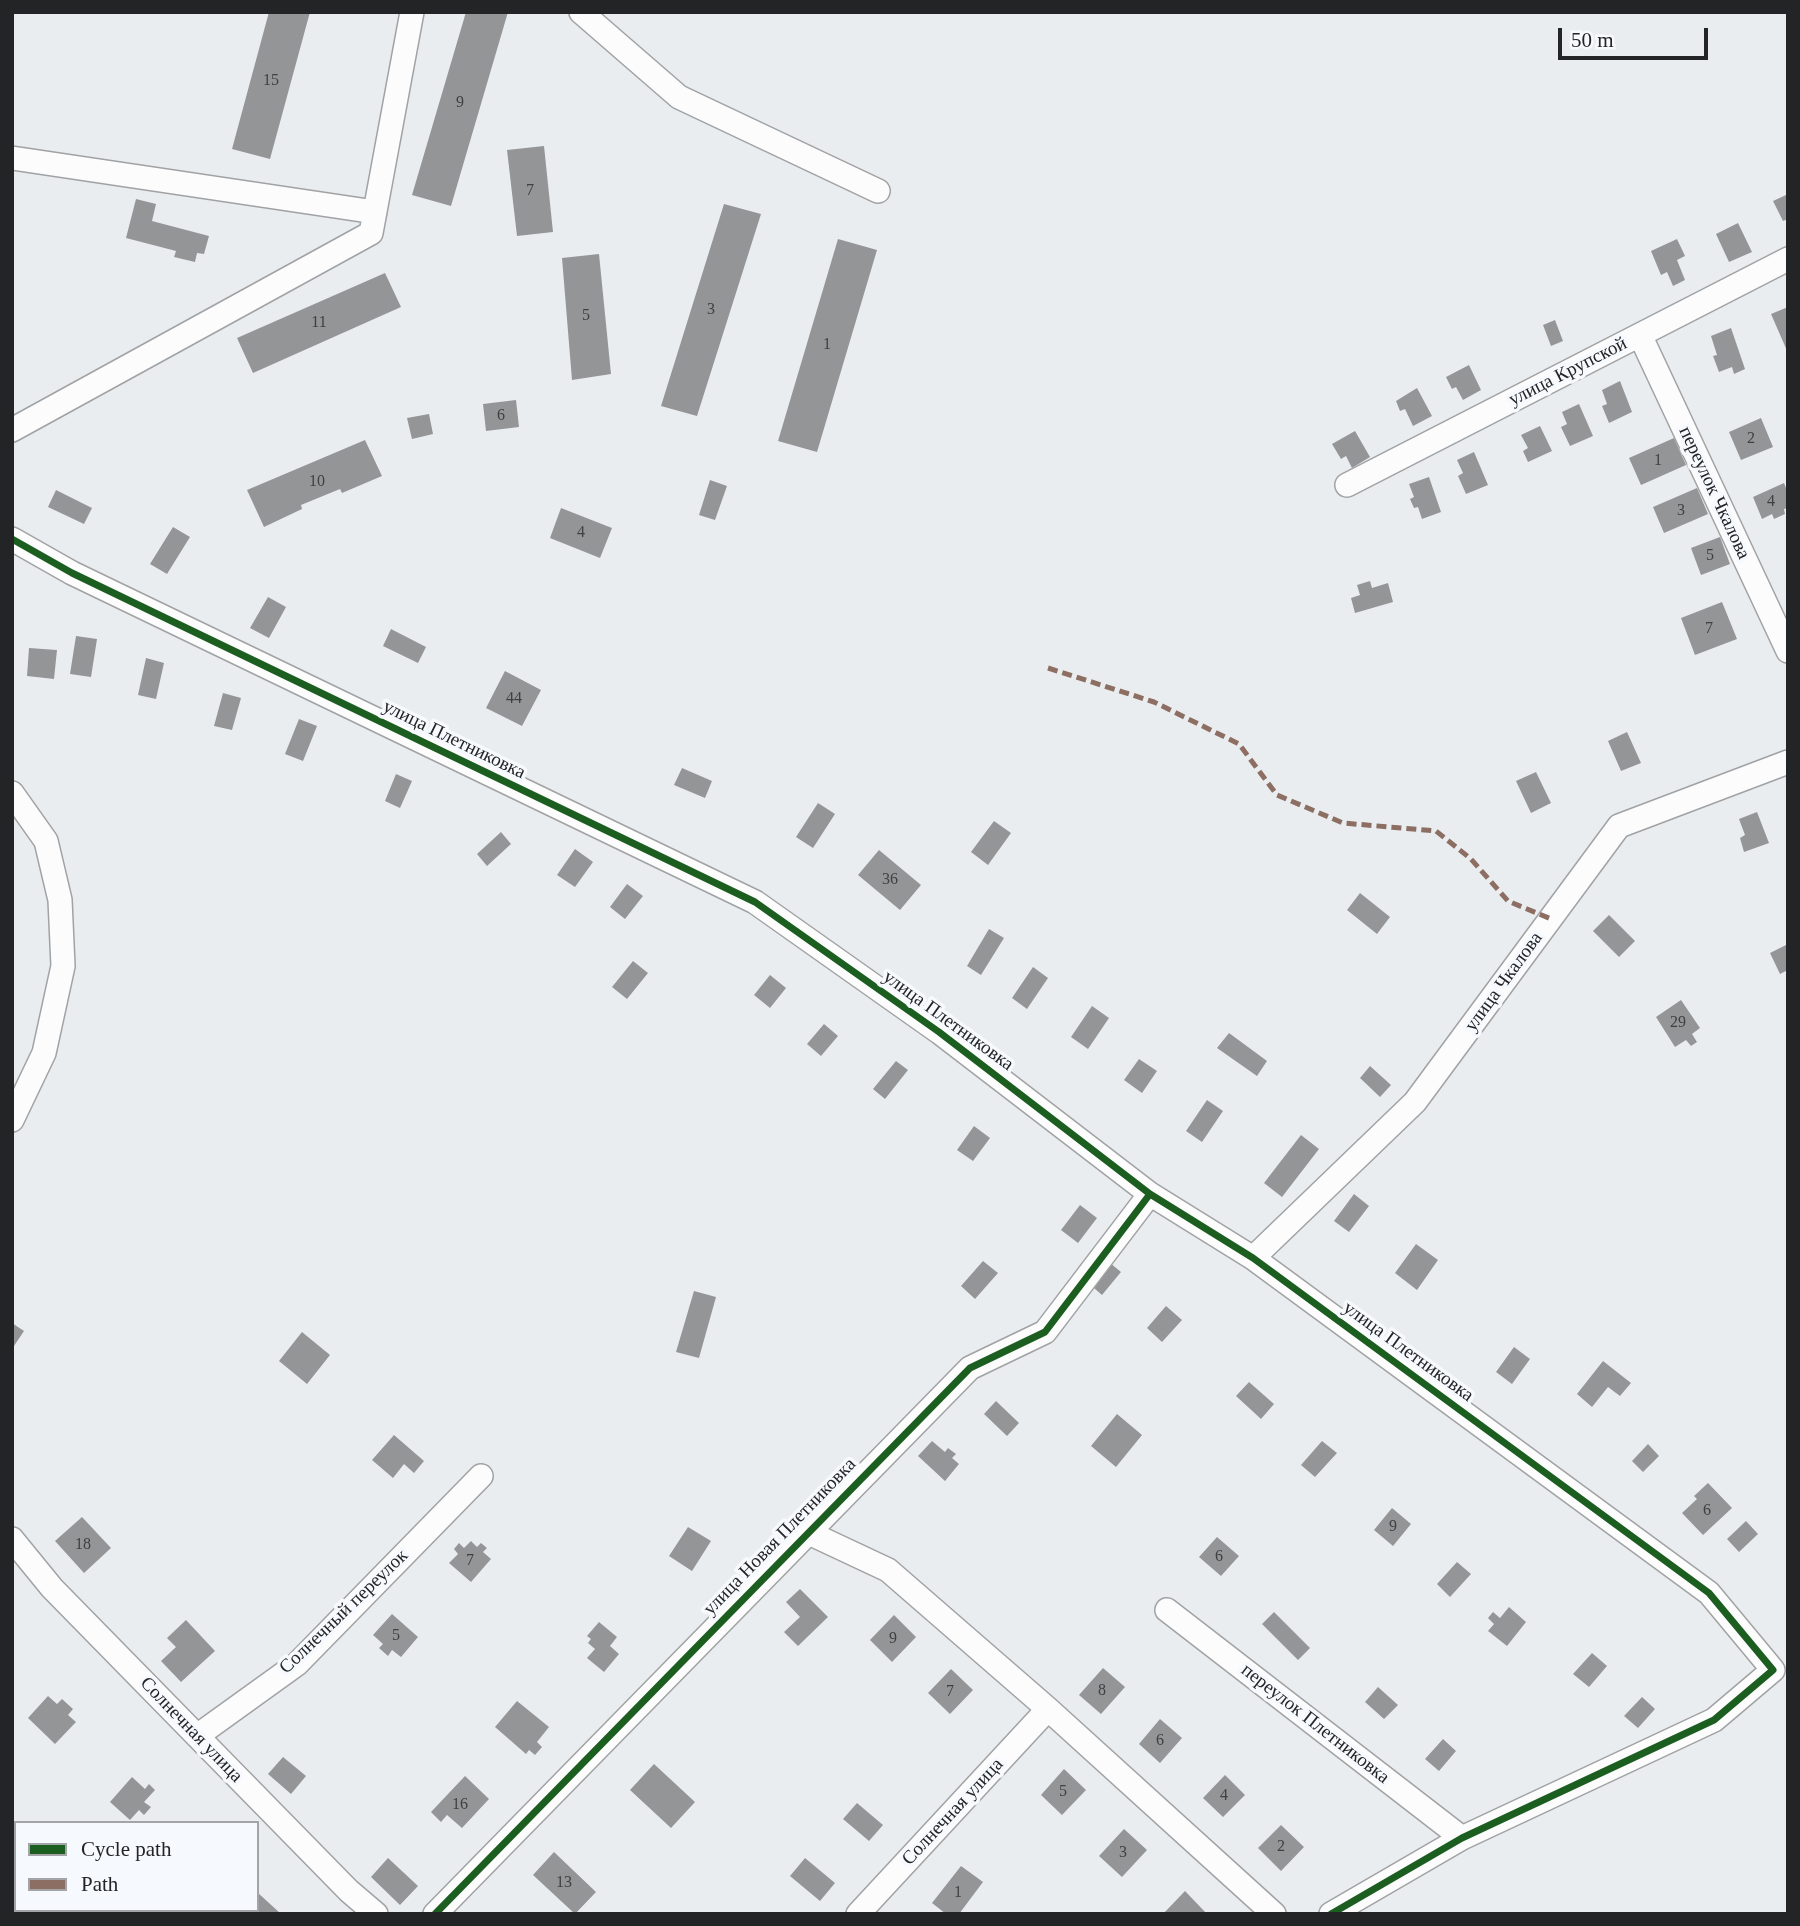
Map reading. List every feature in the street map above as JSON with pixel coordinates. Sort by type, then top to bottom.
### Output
[{"type":"street","points":[[12,430],[371,233],[412,12]]},
{"type":"street","points":[[581,12],[679,97],[878,191]]},
{"type":"street","points":[[12,158],[375,212]]},
{"type":"street","name":"улица Крупской","points":[[1347,485],[1788,259]]},
{"type":"street","name":"переулок Чкалова","points":[[1640,335],[1788,651]]},
{"type":"street","name":"улица Плетниковка","points":[[12,538],[72,573],[755,902],[939,1032],[1150,1194],[1253,1258],[1709,1593],[1773,1670],[1714,1720],[1462,1838]]},
{"type":"street","name":"улица Чкалова","points":[[1253,1258],[1415,1102],[1619,826],[1788,762]]},
{"type":"street","points":[[12,793],[46,841],[60,900],[63,966],[44,1053],[12,1120]]},
{"type":"street","name":"улица Новая Плетниковка","points":[[435,1914],[970,1368],[1045,1332],[1150,1194]]},
{"type":"street","name":"Солнечный переулок","points":[[197,1736],[297,1664],[481,1476]]},
{"type":"street","name":"улица Новая Плетниковка","points":[[807,1532],[888,1570],[1048,1709],[1274,1914]]},
{"type":"street","name":"Солнечная улица","points":[[12,1539],[52,1588],[349,1891],[376,1914]]},
{"type":"street","name":"переулок Плетниковка","points":[[1167,1610],[1462,1838]]},
{"type":"street","name":"Солнечная улица","points":[[858,1914],[1048,1709]]},
{"type":"street","points":[[1331,1914],[1462,1838]]},
{"type":"building","points":[[269,12],[310,12],[270,159],[232,149]]},
{"type":"building","points":[[466,12],[508,12],[451,206],[412,195]]},
{"type":"building","points":[[544,146],[553,232],[517,236],[507,150]]},
{"type":"building","points":[[1786,195],[1788,219],[1783,221],[1773,201]]},
{"type":"building","points":[[136,199],[156,204],[152,221],[209,236],[204,254],[197,253],[195,262],[174,257],[176,251],[126,238]]},
{"type":"building","points":[[724,204],[761,214],[697,416],[661,406]]},
{"type":"building","points":[[1738,223],[1752,252],[1729,262],[1716,234]]},
{"type":"building","points":[[838,239],[877,250],[817,452],[778,441]]},
{"type":"building","points":[[1677,239],[1685,256],[1677,260],[1685,280],[1673,286],[1667,272],[1661,275],[1651,251]]},
{"type":"building","points":[[599,254],[611,374],[572,380],[562,258]]},
{"type":"building","points":[[385,273],[401,307],[253,373],[237,338]]},
{"type":"building","points":[[1788,307],[1788,353],[1771,314]]},
{"type":"building","points":[[1555,320],[1563,341],[1551,346],[1543,325]]},
{"type":"building","points":[[1731,328],[1745,369],[1734,374],[1732,367],[1719,372],[1713,356],[1717,355],[1711,336]]},
{"type":"building","points":[[1469,365],[1481,390],[1463,400],[1456,387],[1452,389],[1446,377]]},
{"type":"building","points":[[1620,381],[1632,412],[1609,423],[1602,406],[1607,404],[1602,390]]},
{"type":"building","points":[[1417,388],[1432,416],[1413,426],[1405,409],[1400,411],[1396,401]]},
{"type":"building","points":[[516,400],[519,427],[486,431],[483,404]]},
{"type":"building","points":[[1579,404],[1593,436],[1570,446],[1561,427],[1567,424],[1562,412]]},
{"type":"building","points":[[429,414],[433,434],[412,439],[407,418]]},
{"type":"building","points":[[1761,418],[1773,447],[1741,460],[1729,432]]},
{"type":"building","points":[[1540,426],[1552,451],[1528,462],[1523,451],[1528,448],[1521,435]]},
{"type":"building","points":[[1355,431],[1370,457],[1352,468],[1346,456],[1341,459],[1332,444]]},
{"type":"building","points":[[1674,438],[1686,465],[1641,485],[1629,458]]},
{"type":"building","points":[[365,440],[382,476],[342,493],[340,489],[301,505],[302,509],[264,527],[247,490]]},
{"type":"building","points":[[1474,452],[1488,485],[1466,494],[1458,476],[1463,473],[1457,460]]},
{"type":"building","points":[[1429,477],[1441,512],[1422,519],[1418,507],[1414,508],[1410,499],[1414,497],[1409,484]]},
{"type":"building","points":[[710,480],[727,486],[715,520],[699,515]]},
{"type":"building","points":[[1784,483],[1788,493],[1788,508],[1784,509],[1785,514],[1774,519],[1772,514],[1762,519],[1753,497]]},
{"type":"building","points":[[1697,488],[1708,514],[1664,533],[1653,507]]},
{"type":"building","points":[[56,490],[92,508],[84,524],[48,507]]},
{"type":"building","points":[[561,508],[612,528],[600,558],[550,538]]},
{"type":"building","points":[[173,527],[190,537],[167,574],[150,564]]},
{"type":"building","points":[[1720,537],[1730,564],[1701,575],[1691,548]]},
{"type":"building","points":[[1370,581],[1372,588],[1388,583],[1393,602],[1355,613],[1351,598],[1360,595],[1357,585]]},
{"type":"building","points":[[268,597],[286,607],[269,638],[250,628]]},
{"type":"building","points":[[1722,602],[1737,639],[1695,655],[1681,618]]},
{"type":"building","points":[[391,629],[426,647],[418,663],[383,646]]},
{"type":"building","points":[[76,636],[97,639],[91,677],[70,674]]},
{"type":"building","points":[[29,648],[57,650],[54,679],[27,676]]},
{"type":"building","points":[[146,658],[164,663],[156,699],[138,695]]},
{"type":"building","points":[[505,671],[541,690],[522,726],[486,708]]},
{"type":"building","points":[[223,693],[241,698],[232,730],[214,726]]},
{"type":"building","points":[[299,719],[317,726],[303,761],[285,754]]},
{"type":"building","points":[[1627,732],[1641,763],[1621,771],[1608,741]]},
{"type":"building","points":[[682,768],[712,781],[705,798],[674,785]]},
{"type":"building","points":[[1536,772],[1551,803],[1531,813],[1516,781]]},
{"type":"building","points":[[396,774],[412,781],[400,808],[385,801]]},
{"type":"building","points":[[818,803],[835,814],[813,848],[796,837]]},
{"type":"building","points":[[1757,812],[1769,843],[1744,852],[1740,838],[1745,835],[1739,819]]},
{"type":"building","points":[[994,821],[1011,833],[988,865],[971,852]]},
{"type":"building","points":[[501,832],[511,844],[487,866],[477,854]]},
{"type":"building","points":[[575,849],[593,862],[575,887],[557,875]]},
{"type":"building","points":[[879,850],[921,885],[900,910],[858,875]]},
{"type":"building","points":[[627,884],[643,896],[625,919],[610,907]]},
{"type":"building","points":[[1360,893],[1390,917],[1377,934],[1347,910]]},
{"type":"building","points":[[1609,915],[1635,941],[1619,957],[1593,931]]},
{"type":"building","points":[[989,929],[1004,938],[981,975],[967,966]]},
{"type":"building","points":[[1788,944],[1788,970],[1780,974],[1770,953]]},
{"type":"building","points":[[633,961],[648,973],[627,999],[612,987]]},
{"type":"building","points":[[1033,967],[1048,978],[1027,1009],[1012,998]]},
{"type":"building","points":[[770,975],[786,988],[770,1008],[754,995]]},
{"type":"building","points":[[1681,1000],[1700,1028],[1692,1034],[1697,1042],[1691,1046],[1686,1040],[1675,1047],[1656,1017]]},
{"type":"building","points":[[1092,1006],[1109,1018],[1088,1049],[1071,1037]]},
{"type":"building","points":[[824,1024],[838,1036],[821,1056],[807,1044]]},
{"type":"building","points":[[1229,1033],[1267,1061],[1257,1076],[1217,1048]]},
{"type":"building","points":[[1139,1059],[1157,1071],[1142,1093],[1124,1080]]},
{"type":"building","points":[[896,1061],[908,1070],[885,1099],[873,1089]]},
{"type":"building","points":[[1370,1066],[1391,1085],[1380,1097],[1360,1078]]},
{"type":"building","points":[[1207,1100],[1223,1111],[1202,1142],[1186,1131]]},
{"type":"building","points":[[974,1126],[990,1138],[973,1161],[957,1150]]},
{"type":"building","points":[[1301,1135],[1319,1149],[1282,1197],[1264,1183]]},
{"type":"building","points":[[1354,1194],[1369,1206],[1349,1232],[1334,1221]]},
{"type":"building","points":[[1080,1205],[1097,1218],[1078,1243],[1061,1230]]},
{"type":"building","points":[[1416,1244],[1438,1260],[1417,1290],[1395,1273]]},
{"type":"building","points":[[1104,1258],[1121,1272],[1102,1295],[1086,1281]]},
{"type":"building","points":[[983,1261],[998,1273],[975,1299],[961,1286]]},
{"type":"building","points":[[694,1291],[716,1297],[699,1358],[676,1352]]},
{"type":"building","points":[[1166,1306],[1182,1320],[1162,1342],[1147,1328]]},
{"type":"building","points":[[12,1323],[24,1331],[12,1349]]},
{"type":"building","points":[[302,1332],[330,1355],[307,1384],[279,1361]]},
{"type":"building","points":[[1514,1347],[1530,1359],[1512,1384],[1496,1372]]},
{"type":"building","points":[[1603,1361],[1631,1383],[1620,1396],[1608,1387],[1592,1407],[1577,1394]]},
{"type":"building","points":[[1249,1382],[1274,1404],[1261,1419],[1236,1396]]},
{"type":"building","points":[[996,1401],[1019,1423],[1007,1436],[984,1414]]},
{"type":"building","points":[[1117,1414],[1142,1435],[1116,1467],[1091,1446]]},
{"type":"building","points":[[394,1435],[424,1461],[414,1473],[404,1464],[393,1478],[372,1460]]},
{"type":"building","points":[[932,1441],[945,1452],[948,1448],[956,1454],[952,1458],[959,1464],[945,1481],[918,1456]]},
{"type":"building","points":[[1322,1441],[1337,1453],[1315,1477],[1301,1465]]},
{"type":"building","points":[[1648,1444],[1659,1456],[1643,1472],[1632,1461]]},
{"type":"building","points":[[1708,1483],[1732,1508],[1703,1535],[1682,1513],[1697,1499],[1694,1496]]},
{"type":"building","points":[[1392,1508],[1411,1524],[1393,1546],[1374,1530]]},
{"type":"building","points":[[82,1517],[111,1548],[84,1573],[55,1541]]},
{"type":"building","points":[[1746,1521],[1758,1534],[1739,1552],[1727,1539]]},
{"type":"building","points":[[688,1527],[711,1541],[692,1571],[669,1556]]},
{"type":"building","points":[[1217,1537],[1239,1556],[1221,1576],[1199,1557]]},
{"type":"building","points":[[471,1541],[477,1547],[481,1543],[487,1548],[483,1552],[491,1559],[471,1582],[449,1563],[458,1554],[454,1549],[459,1543],[464,1548]]},
{"type":"building","points":[[1457,1562],[1471,1574],[1450,1597],[1437,1584]]},
{"type":"building","points":[[800,1589],[828,1617],[798,1646],[784,1632],[800,1617],[786,1602]]},
{"type":"building","points":[[1509,1607],[1526,1622],[1507,1646],[1488,1631],[1494,1624],[1488,1618],[1493,1612],[1500,1618]]},
{"type":"building","points":[[1274,1612],[1310,1648],[1298,1660],[1262,1624]]},
{"type":"building","points":[[392,1614],[418,1637],[401,1657],[392,1650],[388,1656],[379,1648],[383,1644],[373,1635]]},
{"type":"building","points":[[894,1615],[916,1637],[892,1662],[870,1640]]},
{"type":"building","points":[[186,1620],[215,1651],[181,1682],[161,1661],[176,1647],[167,1638]]},
{"type":"building","points":[[599,1622],[617,1637],[610,1646],[619,1654],[604,1672],[587,1658],[595,1649],[588,1643],[591,1639],[587,1636]]},
{"type":"building","points":[[1592,1653],[1607,1666],[1589,1687],[1573,1674]]},
{"type":"building","points":[[1103,1668],[1125,1687],[1101,1714],[1079,1695]]},
{"type":"building","points":[[951,1669],[973,1690],[950,1714],[928,1693]]},
{"type":"building","points":[[1378,1687],[1398,1705],[1384,1719],[1365,1702]]},
{"type":"building","points":[[48,1696],[57,1704],[62,1699],[73,1709],[68,1715],[76,1722],[55,1744],[28,1718]]},
{"type":"building","points":[[1642,1697],[1655,1709],[1638,1728],[1624,1716]]},
{"type":"building","points":[[517,1701],[549,1727],[537,1742],[542,1747],[535,1755],[529,1750],[526,1754],[495,1727]]},
{"type":"building","points":[[1160,1719],[1182,1738],[1160,1763],[1139,1744]]},
{"type":"building","points":[[1443,1739],[1456,1751],[1439,1771],[1425,1759]]},
{"type":"building","points":[[283,1757],[306,1776],[291,1794],[268,1774]]},
{"type":"building","points":[[654,1764],[695,1802],[671,1828],[630,1790]]},
{"type":"building","points":[[1064,1769],[1086,1790],[1062,1815],[1041,1795]]},
{"type":"building","points":[[1225,1775],[1245,1795],[1223,1817],[1203,1798]]},
{"type":"building","points":[[465,1776],[489,1799],[462,1828],[447,1815],[441,1822],[431,1812]]},
{"type":"building","points":[[132,1777],[145,1789],[149,1784],[155,1790],[144,1802],[151,1807],[144,1815],[139,1810],[130,1820],[110,1802]]},
{"type":"building","points":[[857,1803],[883,1825],[869,1841],[843,1819]]},
{"type":"building","points":[[1281,1825],[1304,1847],[1281,1871],[1258,1848]]},
{"type":"building","points":[[1124,1829],[1147,1850],[1122,1877],[1099,1856]]},
{"type":"building","points":[[554,1852],[596,1892],[575,1914],[533,1875]]},
{"type":"building","points":[[388,1858],[418,1886],[400,1905],[371,1877]]},
{"type":"building","points":[[805,1858],[835,1883],[820,1901],[790,1876]]},
{"type":"building","points":[[961,1866],[983,1882],[959,1914],[946,1914],[932,1903]]},
{"type":"building","points":[[1185,1891],[1207,1914],[1163,1914]]},
{"type":"building","points":[[259,1894],[281,1914],[229,1912],[259,1912]]},
{"type":"marked path","points":[[1048,668],[1154,702],[1239,744],[1277,795],[1343,823],[1436,831],[1471,859],[1508,901],[1551,919]]},
{"type":"cycle path","points":[[12,539],[72,573],[755,902],[939,1032],[1150,1194],[1253,1258],[1709,1593],[1773,1670],[1714,1720],[1462,1838],[1331,1914]]},
{"type":"cycle path","points":[[435,1914],[970,1368],[1045,1332],[1150,1194]]}]
